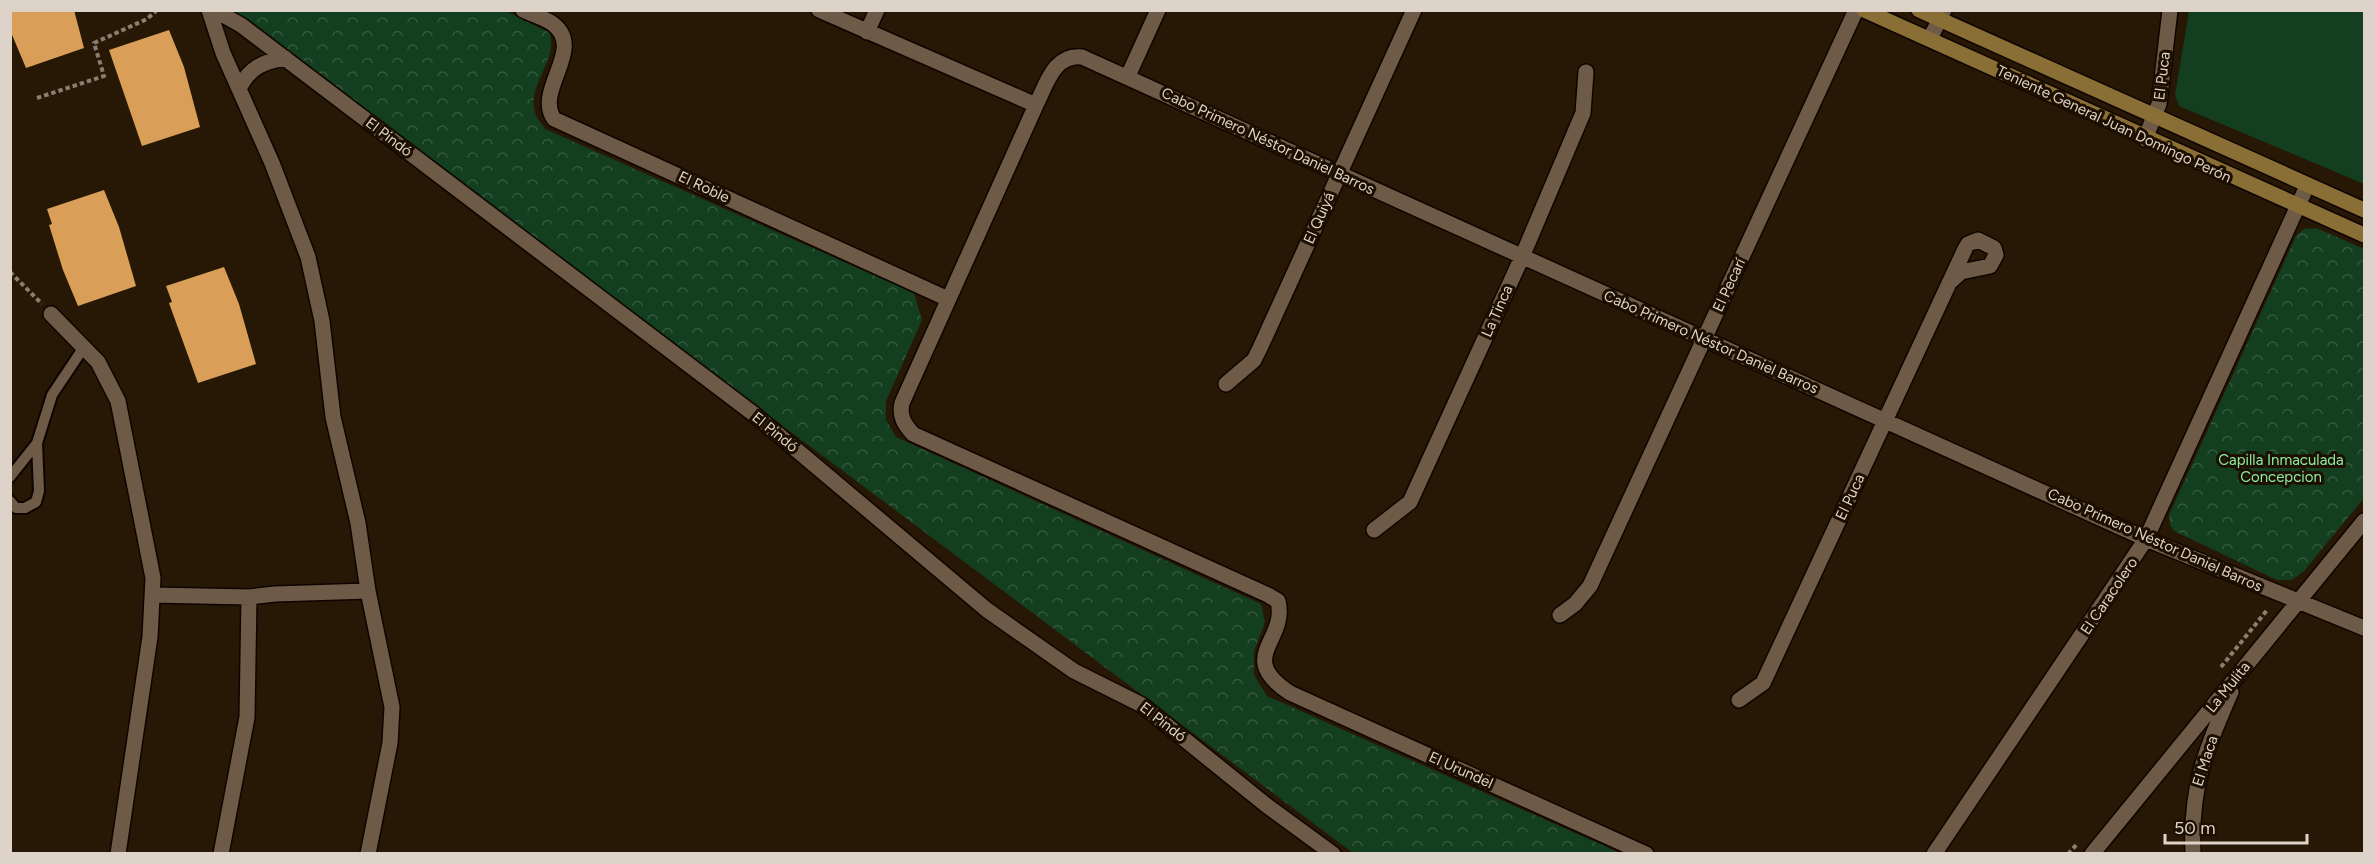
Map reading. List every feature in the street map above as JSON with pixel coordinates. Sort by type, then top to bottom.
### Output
[{"type":"main road","name":"Teniente General Juan Domingo Perón","points":[[1864,10],[2145,139],[2364,235]]},
{"type":"main road","name":"Teniente General Juan Domingo Perón","points":[[1919,10],[1942,15],[2154,118],[2364,210]]},
{"type":"street","points":[[209,10],[239,89],[272,163],[313,276],[322,321],[333,417],[358,523],[368,591],[390,688],[393,723],[368,854]]},
{"type":"street","name":"El Pindó","points":[[214,10],[241,25],[755,415],[987,610],[1074,671],[1142,705],[1266,805],[1333,854]]},
{"type":"street","name":"El Roble","points":[[524,10],[553,23],[562,33],[564,52],[547,101],[554,119],[948,299]]},
{"type":"street","points":[[819,10],[1036,105],[948,299]]},
{"type":"street","points":[[867,32],[877,10]]},
{"type":"street","points":[[1128,76],[1158,10]]},
{"type":"street","name":"El Quiyá","points":[[1226,384],[1254,360],[1414,10]]},
{"type":"street","name":"El Pecarí","points":[[1560,615],[1575,604],[1590,586],[1856,10]]},
{"type":"street","name":"El Puca","points":[[2145,139],[2159,104],[2170,10]]},
{"type":"street","points":[[1930,39],[1942,15]]},
{"type":"street","name":"Cabo Primero Néstor Daniel Barros","points":[[1036,105],[1060,60],[1071,56],[1082,57],[2146,538],[2364,628]]},
{"type":"street","points":[[239,89],[246,73],[258,65],[285,58]]},
{"type":"street","name":"La Tinca","points":[[1374,530],[1410,502],[1522,256],[1583,113],[1586,72]]},
{"type":"street","name":"El Caracolero","points":[[1934,854],[2146,538],[2307,186]]},
{"type":"street","name":"El Puca","points":[[1738,700],[1763,683],[1949,283]]},
{"type":"street","name":"El Urundel","points":[[948,299],[900,412],[904,423],[913,434],[1278,601],[1280,617],[1265,652],[1265,665],[1269,676],[1290,693],[1646,854]]},
{"type":"street","points":[[51,314],[98,362],[118,402],[150,557],[153,595],[150,637],[118,854]]},
{"type":"street","name":"La Mulita","points":[[2092,854],[2364,521]]},
{"type":"street","points":[[153,595],[249,597],[368,591]]},
{"type":"street","points":[[221,854],[247,717],[249,597]]},
{"type":"street","name":"El Maca","points":[[2193,854],[2193,806],[2201,765],[2240,673]]},
{"type":"lane","points":[[10,501],[16,508],[25,508],[36,502],[39,490],[37,443],[52,395],[84,347]]},
{"type":"lane","points":[[10,477],[37,443]]},
{"type":"path","points":[[37,98],[104,76],[94,43],[147,19],[157,10]]},
{"type":"path","points":[[10,272],[51,314]]},
{"type":"green space","points":[[504,10],[550,33],[550,53],[535,92],[534,102],[538,119],[545,129],[914,293],[922,320],[886,401],[886,420],[896,437],[1261,604],[1265,622],[1254,651],[1254,675],[1267,696],[1620,853],[1353,853],[229,11]]},
{"type":"green space","points":[[2189,11],[2364,11],[2364,184],[2179,106],[2175,95]]},
{"type":"green space","name":"Capilla Inmaculada Concepcion","points":[[2316,228],[2364,249],[2364,498],[2304,571],[2292,580],[2277,580],[2174,531],[2170,525],[2169,515],[2296,236],[2304,229]]},
{"type":"building","points":[[10,10],[74,10],[84,48],[26,68],[10,30]]},
{"type":"building","points":[[169,30],[184,67],[200,127],[142,146],[109,50]]},
{"type":"building","points":[[104,190],[119,227],[136,286],[78,306],[63,270],[49,225],[52,224],[47,209]]},
{"type":"building","points":[[224,267],[239,304],[256,364],[198,383],[169,303],[172,302],[166,286]]}]
